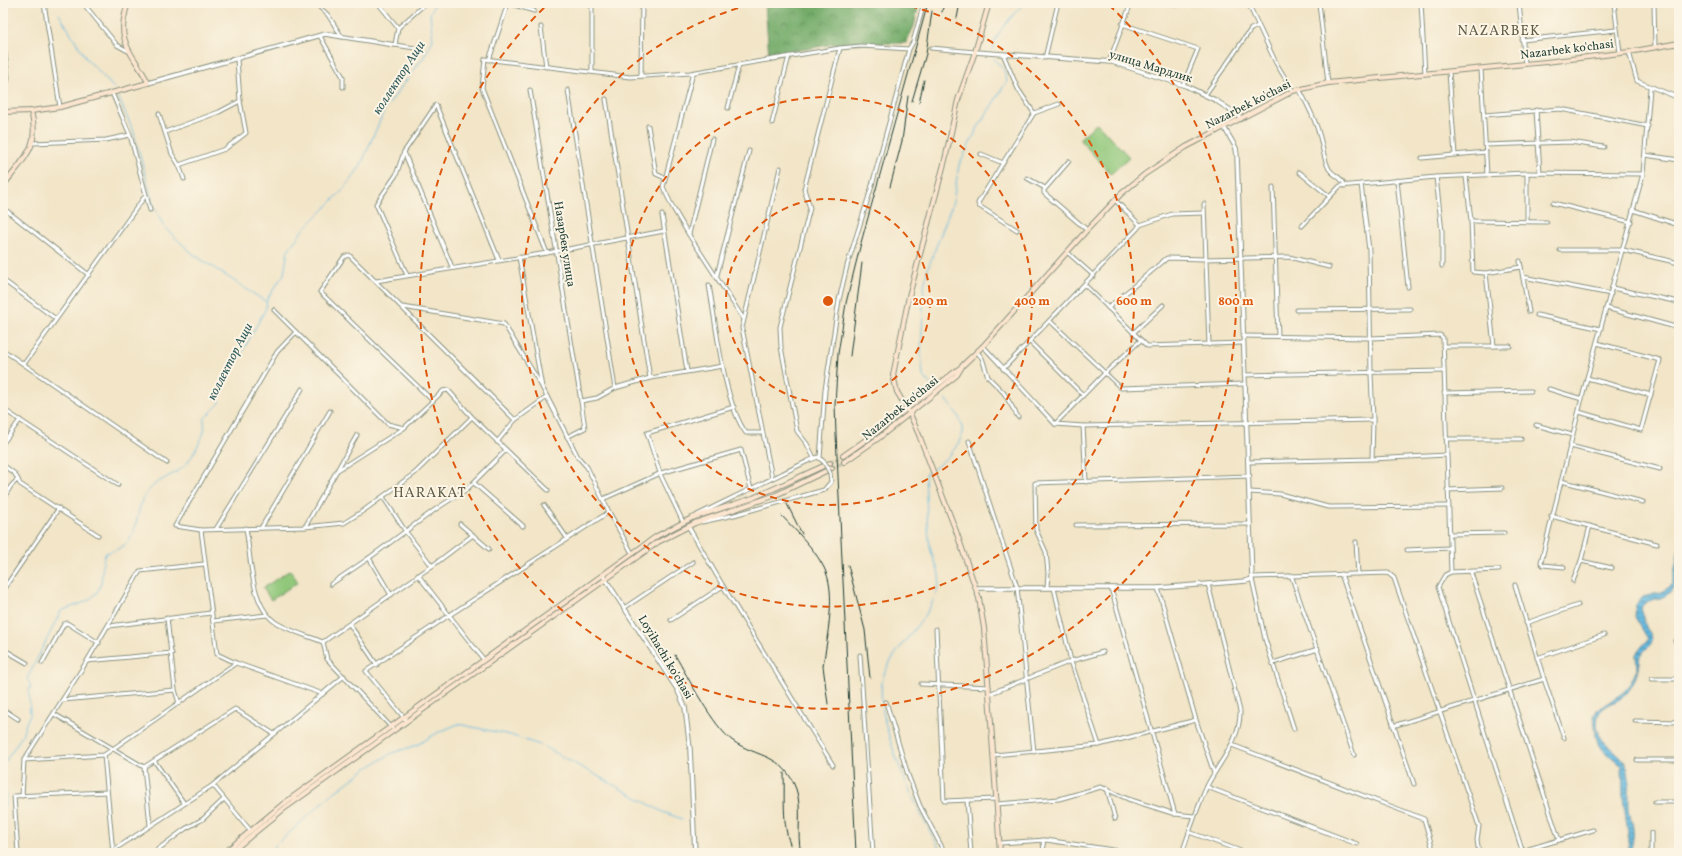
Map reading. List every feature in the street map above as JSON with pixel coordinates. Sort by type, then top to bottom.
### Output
[{"type":"main road","points":[[3,112],[31,111],[60,107],[148,83],[146,77],[128,51],[123,34],[123,20],[128,3]]},
{"type":"main road","points":[[989,3],[975,52],[958,100],[945,160],[909,296],[894,365],[894,385],[908,412],[930,464],[976,588],[984,628],[1000,853]]},
{"type":"main road","name":"Nazarbek ko'chasi","points":[[843,456],[908,412],[957,375],[963,365],[983,346],[1115,200],[1161,162],[1293,91],[1328,83],[1525,64],[1628,52],[1679,43]]},
{"type":"main road","points":[[3,186],[33,143],[34,126],[31,111]]},
{"type":"main road","name":"Nazarbek ko'chasi","points":[[844,462],[863,450],[908,412]]},
{"type":"main road","points":[[224,853],[250,830],[392,727],[604,577],[632,553],[683,522],[753,498],[830,463]]},
{"type":"main road","points":[[405,719],[484,660],[604,577],[658,542],[695,523],[776,495],[832,468]]},
{"type":"main road","points":[[232,852],[285,808],[392,727]]},
{"type":"street","points":[[44,3],[60,107]]},
{"type":"street","points":[[83,3],[117,45],[128,51]]},
{"type":"street","points":[[316,3],[328,15],[342,37]]},
{"type":"street","points":[[378,3],[398,28]]},
{"type":"street","points":[[395,45],[398,28],[426,3]]},
{"type":"street","points":[[489,60],[508,3],[534,11]]},
{"type":"street","points":[[592,3],[592,72]]},
{"type":"street","points":[[640,76],[642,3]]},
{"type":"street","points":[[820,458],[825,390],[839,300],[847,266],[871,189],[909,49],[913,42],[924,3]]},
{"type":"street","points":[[1045,58],[1058,3]]},
{"type":"street","points":[[1109,62],[1131,3]]},
{"type":"street","points":[[1168,3],[1176,5],[1187,3]]},
{"type":"street","points":[[1254,3],[1248,4],[1276,63],[1293,91]]},
{"type":"street","points":[[1319,3],[1328,83]]},
{"type":"street","points":[[1425,74],[1421,4],[1445,3]]},
{"type":"street","points":[[1519,3],[1525,64]]},
{"type":"street","points":[[1614,3],[1616,30],[1620,53]]},
{"type":"street","points":[[1654,3],[1655,48]]},
{"type":"street","points":[[1122,24],[1198,49],[1183,85]]},
{"type":"street","points":[[1206,95],[1251,29],[1258,26]]},
{"type":"street","points":[[541,27],[546,67]]},
{"type":"street","points":[[1522,40],[1616,30]]},
{"type":"street","points":[[148,83],[326,34],[422,49]]},
{"type":"street","points":[[320,36],[343,77],[343,87]]},
{"type":"street","points":[[3,38],[8,78],[3,97]]},
{"type":"street","points":[[546,253],[482,88],[485,59],[630,77],[693,73],[840,48],[861,46],[909,49]]},
{"type":"street","points":[[814,458],[807,444],[797,431],[781,347],[780,327],[810,208],[804,189],[840,48]]},
{"type":"street","points":[[931,48],[975,52]]},
{"type":"street","name":"улица Мардлик","points":[[975,52],[1109,62],[1183,85],[1206,95],[1238,115],[1240,119]]},
{"type":"street","points":[[1628,52],[1637,81],[1650,88],[1679,98]]},
{"type":"street","points":[[1003,54],[1018,89],[1034,113]]},
{"type":"street","points":[[772,123],[789,56]]},
{"type":"street","points":[[180,165],[225,149],[246,133],[240,101],[237,59]]},
{"type":"street","points":[[728,108],[739,65]]},
{"type":"street","points":[[1481,69],[1487,175]]},
{"type":"street","points":[[1448,72],[1455,155]]},
{"type":"street","points":[[693,73],[663,187],[673,208],[689,235],[743,318]]},
{"type":"street","points":[[1564,567],[1543,565],[1541,562],[1572,435],[1643,174],[1650,88]]},
{"type":"street","points":[[1299,89],[1314,116],[1320,135],[1323,158],[1330,171],[1342,179],[1345,186]]},
{"type":"street","name":"Назарбек улица","points":[[530,90],[581,401],[584,428],[567,437]]},
{"type":"street","points":[[568,90],[615,388]]},
{"type":"street","points":[[112,93],[130,135],[145,196],[150,210]]},
{"type":"street","points":[[606,99],[650,378]]},
{"type":"street","points":[[165,132],[219,112],[240,101]]},
{"type":"street","points":[[1017,230],[978,205],[1034,113],[1059,104]]},
{"type":"street","points":[[407,275],[376,204],[396,174],[404,152],[436,105],[500,260]]},
{"type":"street","points":[[1484,115],[1560,109],[1648,126]]},
{"type":"street","points":[[1536,110],[1540,173]]},
{"type":"street","points":[[159,114],[172,154],[180,165],[184,179]]},
{"type":"street","points":[[648,126],[656,174],[665,178]]},
{"type":"street","points":[[1224,127],[1237,151],[1242,336],[1250,476],[1250,524],[1253,578],[1265,639],[1294,729]]},
{"type":"street","points":[[33,143],[106,140],[130,135]]},
{"type":"street","points":[[689,235],[712,139]]},
{"type":"street","points":[[1485,145],[1570,142],[1604,147]]},
{"type":"street","points":[[716,275],[749,151]]},
{"type":"street","points":[[404,152],[452,267]]},
{"type":"street","points":[[1422,158],[1486,152]]},
{"type":"street","points":[[981,154],[1003,163]]},
{"type":"street","points":[[1645,155],[1679,160]]},
{"type":"street","points":[[1069,161],[1045,188],[1044,193],[1087,230]]},
{"type":"street","points":[[772,478],[742,328],[743,318],[780,168]]},
{"type":"street","points":[[1299,172],[1329,196]]},
{"type":"street","points":[[1302,226],[1340,186],[1436,177],[1527,173],[1643,174]]},
{"type":"street","points":[[1527,173],[1527,221]]},
{"type":"street","points":[[1466,176],[1471,221],[1473,272],[1486,272],[1520,267]]},
{"type":"street","points":[[1436,177],[1442,232],[1442,266]]},
{"type":"street","points":[[1027,178],[1045,188]]},
{"type":"street","points":[[1397,180],[1408,286]]},
{"type":"street","points":[[1361,184],[1369,250],[1373,420],[1372,459]]},
{"type":"street","points":[[1273,187],[1278,336]]},
{"type":"street","points":[[24,364],[145,196]]},
{"type":"street","points":[[1115,200],[1140,225]]},
{"type":"street","points":[[1553,203],[1631,222]]},
{"type":"street","points":[[1204,204],[1209,345]]},
{"type":"street","points":[[3,208],[89,275]]},
{"type":"street","points":[[1633,210],[1679,225]]},
{"type":"street","points":[[1003,369],[1086,285],[1140,225],[1172,214],[1204,213]]},
{"type":"street","points":[[662,215],[687,371]]},
{"type":"street","points":[[1471,221],[1547,222]]},
{"type":"street","points":[[376,281],[452,267],[546,253],[664,231]]},
{"type":"street","points":[[1560,250],[1623,250],[1679,263]]},
{"type":"street","points":[[1067,252],[1094,276]]},
{"type":"street","points":[[433,401],[320,292],[344,257],[349,255],[515,420]]},
{"type":"street","points":[[520,257],[542,387]]},
{"type":"street","points":[[1108,308],[1167,258],[1206,259],[1289,257],[1329,268]]},
{"type":"street","points":[[1520,260],[1529,312]]},
{"type":"street","points":[[1486,272],[1494,346]]},
{"type":"street","points":[[1523,277],[1611,294]]},
{"type":"street","points":[[3,280],[56,320]]},
{"type":"street","points":[[1086,285],[1146,346],[1243,343]]},
{"type":"street","points":[[709,286],[723,366],[738,423],[746,433],[762,433]]},
{"type":"street","points":[[1612,288],[1679,302]]},
{"type":"street","points":[[1133,332],[1163,305]]},
{"type":"street","points":[[403,307],[504,324],[542,387],[578,458],[587,467],[609,512],[632,553]]},
{"type":"street","points":[[1606,308],[1679,328]]},
{"type":"street","points":[[1296,310],[1410,309]]},
{"type":"street","points":[[274,310],[388,424],[404,428]]},
{"type":"street","points":[[1537,315],[1601,329]]},
{"type":"street","points":[[1050,321],[1121,388],[1244,384]]},
{"type":"street","points":[[296,332],[277,352],[176,526],[201,530],[305,527],[344,522],[415,473],[472,417]]},
{"type":"street","points":[[1242,336],[1371,338],[1440,335],[1443,338],[1451,572]]},
{"type":"street","points":[[1055,424],[1105,373],[1141,340]]},
{"type":"street","points":[[1030,342],[1083,395]]},
{"type":"street","points":[[1579,412],[1641,430],[1651,395],[1660,360],[1597,343]]},
{"type":"street","points":[[983,346],[1055,424],[1083,426],[1247,424],[1373,420]]},
{"type":"street","points":[[1443,346],[1510,346]]},
{"type":"street","points":[[3,350],[167,463]]},
{"type":"street","points":[[977,352],[982,358],[988,377],[1004,393],[1018,417]]},
{"type":"street","points":[[581,401],[597,398],[615,388],[650,378],[723,366]]},
{"type":"street","points":[[1244,375],[1371,374],[1444,371]]},
{"type":"street","points":[[1588,378],[1651,395]]},
{"type":"street","points":[[216,529],[302,389]]},
{"type":"street","points":[[1548,389],[1582,399]]},
{"type":"street","points":[[337,471],[404,428],[443,391],[448,390],[472,417],[548,490]]},
{"type":"street","points":[[1444,393],[1531,391]]},
{"type":"street","points":[[498,442],[515,420],[547,397]]},
{"type":"street","points":[[683,522],[661,473],[647,434],[734,407]]},
{"type":"street","points":[[3,408],[118,485]]},
{"type":"street","points":[[261,528],[330,411]]},
{"type":"street","points":[[3,443],[20,420]]},
{"type":"street","points":[[1536,425],[1572,435]]},
{"type":"street","points":[[1083,426],[1086,482]]},
{"type":"street","points":[[305,527],[357,435]]},
{"type":"street","points":[[1446,439],[1521,439]]},
{"type":"street","points":[[969,441],[1017,587],[1034,752]]},
{"type":"street","points":[[1570,446],[1660,468]]},
{"type":"street","points":[[331,584],[406,532],[436,509],[467,490],[506,450]]},
{"type":"street","points":[[603,498],[661,473],[741,450],[751,489]]},
{"type":"street","points":[[1249,462],[1372,459],[1446,455]]},
{"type":"street","points":[[692,518],[814,458],[820,458],[830,473],[830,484],[827,489],[734,515],[695,523]]},
{"type":"street","points":[[3,466],[15,474],[20,484],[59,508],[98,535]]},
{"type":"street","points":[[1047,588],[1048,573],[1046,552],[1036,530],[1035,483],[1250,476]]},
{"type":"street","points":[[3,499],[11,486],[18,479]]},
{"type":"street","points":[[1560,481],[1643,502]]},
{"type":"street","points":[[474,483],[523,526]]},
{"type":"street","points":[[1448,490],[1502,488]]},
{"type":"street","points":[[1250,492],[1280,494],[1328,507],[1449,506]]},
{"type":"street","points":[[383,496],[406,532],[432,566]]},
{"type":"street","points":[[544,505],[567,538]]},
{"type":"street","points":[[3,590],[59,508]]},
{"type":"street","points":[[405,719],[366,671],[567,538],[609,512]]},
{"type":"street","points":[[1551,516],[1657,544]]},
{"type":"street","points":[[460,524],[489,549]]},
{"type":"street","points":[[1076,525],[1250,524]]},
{"type":"street","points":[[688,526],[833,765]]},
{"type":"street","points":[[1573,581],[1581,561],[1590,526]]},
{"type":"street","points":[[246,528],[258,599],[267,615],[284,627],[323,642]]},
{"type":"street","points":[[201,530],[204,564],[217,654],[236,663],[323,694]]},
{"type":"street","points":[[1450,534],[1504,533]]},
{"type":"street","points":[[323,642],[350,625],[473,535]]},
{"type":"street","points":[[1356,542],[1358,574]]},
{"type":"street","points":[[1407,550],[1450,548]]},
{"type":"street","points":[[369,558],[390,595]]},
{"type":"street","points":[[1581,561],[1612,568]]},
{"type":"street","points":[[624,608],[693,562]]},
{"type":"street","points":[[22,796],[24,760],[99,643],[140,571],[204,564]]},
{"type":"street","points":[[1499,570],[1471,573],[1451,572],[1445,575],[1438,587],[1523,852],[1594,830]]},
{"type":"street","points":[[976,588],[1158,588],[1246,581],[1253,578],[1291,574],[1388,573],[1394,578],[1479,826],[1477,840],[1479,853]]},
{"type":"street","points":[[1471,573],[1559,840]]},
{"type":"street","points":[[1291,574],[1354,755]]},
{"type":"street","points":[[1341,574],[1414,784]]},
{"type":"street","points":[[418,575],[448,616],[484,660]]},
{"type":"street","name":"Loyihachi ko'chasi","points":[[604,577],[677,689],[686,707],[690,748],[695,853]]},
{"type":"street","points":[[1182,853],[1194,816],[1214,773],[1232,745],[1240,721],[1240,711],[1208,584]]},
{"type":"street","points":[[1515,585],[1537,658],[1564,738]]},
{"type":"street","points":[[671,620],[723,586]]},
{"type":"street","points":[[1054,588],[1071,661],[1099,745]]},
{"type":"street","points":[[1111,588],[1175,814]]},
{"type":"street","points":[[1158,588],[1196,720],[1214,773]]},
{"type":"street","points":[[1526,623],[1578,606]]},
{"type":"street","points":[[109,626],[211,613]]},
{"type":"street","points":[[213,621],[267,615]]},
{"type":"street","points":[[167,618],[175,690],[179,704]]},
{"type":"street","points":[[42,663],[64,624],[67,624],[99,643]]},
{"type":"street","points":[[350,625],[377,665]]},
{"type":"street","points":[[936,629],[944,801],[1059,799],[1101,787],[1128,799],[1175,814],[1194,816]]},
{"type":"street","points":[[1537,658],[1604,636]]},
{"type":"street","points":[[323,642],[328,659],[392,727]]},
{"type":"street","points":[[3,649],[27,664]]},
{"type":"street","points":[[1273,663],[1318,649]]},
{"type":"street","points":[[989,694],[1071,661],[1103,652]]},
{"type":"street","points":[[87,661],[172,653]]},
{"type":"street","points":[[860,655],[864,700],[866,766],[873,853]]},
{"type":"street","points":[[24,760],[104,755],[114,750],[236,663]]},
{"type":"street","points":[[89,853],[112,852],[150,825],[213,785],[344,676]]},
{"type":"street","points":[[1393,726],[1544,679]]},
{"type":"street","points":[[1652,679],[1679,679]]},
{"type":"street","points":[[921,684],[989,687]]},
{"type":"street","points":[[63,700],[175,690]]},
{"type":"street","points":[[886,702],[908,775],[920,806],[945,853]]},
{"type":"street","points":[[3,709],[18,719]]},
{"type":"street","points":[[144,767],[155,762],[235,709],[274,734]]},
{"type":"street","points":[[54,714],[144,767]]},
{"type":"street","points":[[994,755],[1099,745],[1196,720]]},
{"type":"street","points":[[1635,721],[1679,722]]},
{"type":"street","points":[[1232,745],[1424,819],[1434,853]]},
{"type":"street","points":[[104,755],[112,852]]},
{"type":"street","points":[[1637,760],[1679,760]]},
{"type":"street","points":[[155,762],[184,803]]},
{"type":"street","points":[[144,767],[150,825]]},
{"type":"street","points":[[213,785],[250,830]]},
{"type":"street","points":[[1207,787],[1358,844]]},
{"type":"street","points":[[1106,788],[1115,819]]},
{"type":"street","points":[[18,853],[14,796],[107,792]]},
{"type":"street","points":[[153,853],[185,829],[203,819],[224,799]]},
{"type":"street","points":[[967,800],[971,853]]},
{"type":"street","points":[[1655,802],[1679,802]]},
{"type":"street","points":[[1189,832],[1246,853]]},
{"type":"street","points":[[1651,833],[1651,853]]},
{"type":"street","points":[[1000,843],[1043,840],[1133,853]]},
{"type":"street","points":[[1043,840],[1044,853]]},
{"type":"green space","points":[[765,3],[919,3],[914,26],[906,43],[833,44],[769,56]]},
{"type":"green space","points":[[1097,123],[1129,157],[1111,174],[1079,139]]},
{"type":"green space","points":[[290,570],[298,582],[271,600],[263,588]]},
{"type":"water","points":[[1679,548],[1679,562],[1675,584],[1667,595],[1647,602],[1641,608],[1646,627],[1652,641],[1640,655],[1638,671],[1633,685],[1623,697],[1602,709],[1598,716],[1597,726],[1599,734],[1624,761],[1627,768],[1629,783],[1629,811],[1633,826],[1633,835],[1630,853],[1627,853],[1629,841],[1623,797],[1622,766],[1599,746],[1596,737],[1594,716],[1597,710],[1624,692],[1631,682],[1637,669],[1636,654],[1648,639],[1635,617],[1636,605],[1643,597],[1662,592],[1672,584]]},
{"type":"waterway","name":"коллектор Ащи","points":[[3,765],[22,736],[30,715],[29,691],[31,686],[27,679],[61,611],[83,602],[94,595],[101,583],[103,560],[106,553],[119,549],[132,535],[143,499],[149,490],[156,483],[182,468],[192,456],[204,432],[204,419],[220,403],[218,397],[266,308],[267,299],[284,274],[288,250],[303,230],[342,191],[360,167],[385,109],[423,58],[433,40],[430,14],[435,3]]},
{"type":"waterway","points":[[992,50],[1001,30],[1024,3]]},
{"type":"waterway","points":[[59,14],[86,58],[114,88]]},
{"type":"waterway","points":[[930,384],[923,376],[921,354],[924,286],[928,268],[953,202],[959,165],[977,129],[1007,81],[1004,70],[993,58]]},
{"type":"waterway","points":[[118,97],[133,130],[153,204],[165,228],[193,254],[266,302]]},
{"type":"waterway","points":[[933,469],[955,448],[961,438],[962,433],[960,419],[946,399]]},
{"type":"waterway","points":[[930,471],[925,474],[928,529],[930,547],[939,573],[939,582],[936,594],[924,617],[898,650],[885,672],[881,690],[883,712],[889,738],[910,791],[933,837],[943,853]]},
{"type":"waterway","points":[[267,853],[332,794],[367,768],[392,753],[417,745],[437,733],[458,724],[510,735],[543,746],[663,812],[682,819]]},
{"type":"waterway","name":"коллектор Ащи","points":[[3,789],[5,790],[5,806],[3,807]]},
{"type":"tunnel","points":[[830,463],[843,456]]},
{"type":"tunnel","points":[[832,468],[844,462]]},
{"type":"railway","points":[[856,853],[836,434],[835,405],[838,354],[846,303],[862,239],[928,3]]},
{"type":"railway","points":[[942,12],[944,3]]},
{"type":"railway","points":[[957,18],[960,3]]},
{"type":"railway","points":[[912,101],[926,54],[932,11]]},
{"type":"railway","points":[[919,103],[924,80]]},
{"type":"railway","points":[[890,187],[902,141],[908,96]]},
{"type":"railway","points":[[850,356],[862,263]]},
{"type":"railway","points":[[787,504],[802,534]]},
{"type":"railway","points":[[782,516],[814,551],[826,572],[830,591],[827,639]]},
{"type":"railway","points":[[848,565],[865,630],[870,678]]},
{"type":"railway","points":[[828,635],[823,666],[828,704]]},
{"type":"railway","points":[[675,655],[701,701],[725,734],[742,746],[777,762],[791,777],[798,797],[801,853]]},
{"type":"railway","points":[[784,773],[785,824],[794,853]]},
{"type":"district","name":"NAZARBEK","points":[[1499,30]]},
{"type":"district","name":"HARAKAT","points":[[430,492]]}]
